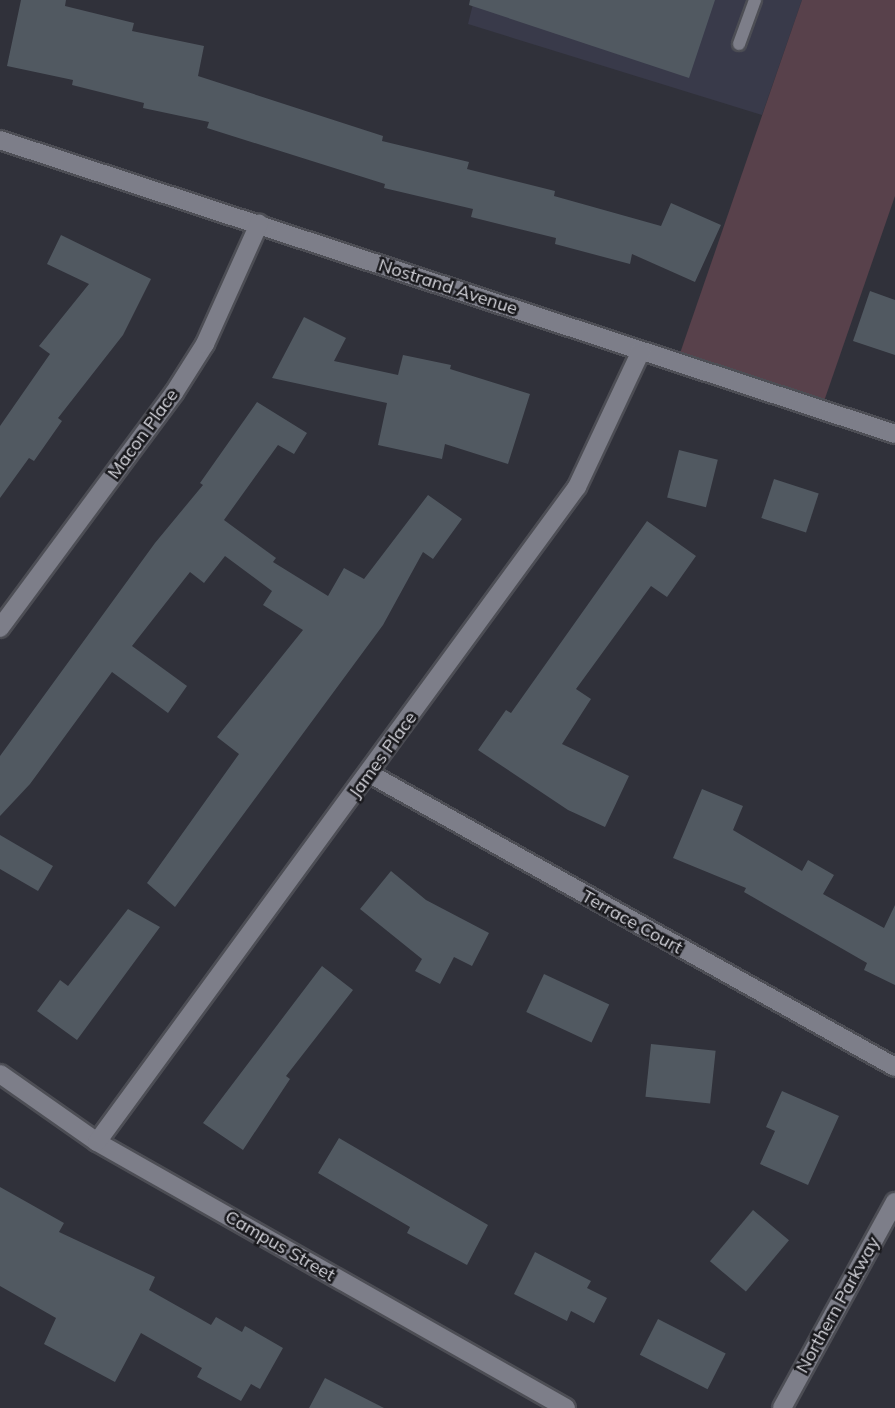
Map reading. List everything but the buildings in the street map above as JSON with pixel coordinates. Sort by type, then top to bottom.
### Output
[{"type":"street","name":"Nostrand Avenue","points":[[0,139],[895,434]]},
{"type":"street","name":"Macon Place","points":[[0,628],[174,393],[205,344],[259,224]]},
{"type":"street","name":"James Place","points":[[97,1142],[370,774],[577,487],[641,351]]},
{"type":"street","name":"Terrace Court","points":[[370,774],[895,1067]]},
{"type":"street","name":"Campus Street","points":[[0,1074],[97,1142],[566,1408]]},
{"type":"street","name":"Northern Parkway","points":[[782,1408],[895,1202]]},
{"type":"lane","points":[[739,44],[755,0]]},
{"type":"shaded area","points":[[474,0],[802,0],[762,115],[468,24]]},
{"type":"shaded area","points":[[802,0],[895,0],[895,196],[821,410],[677,362]]}]
